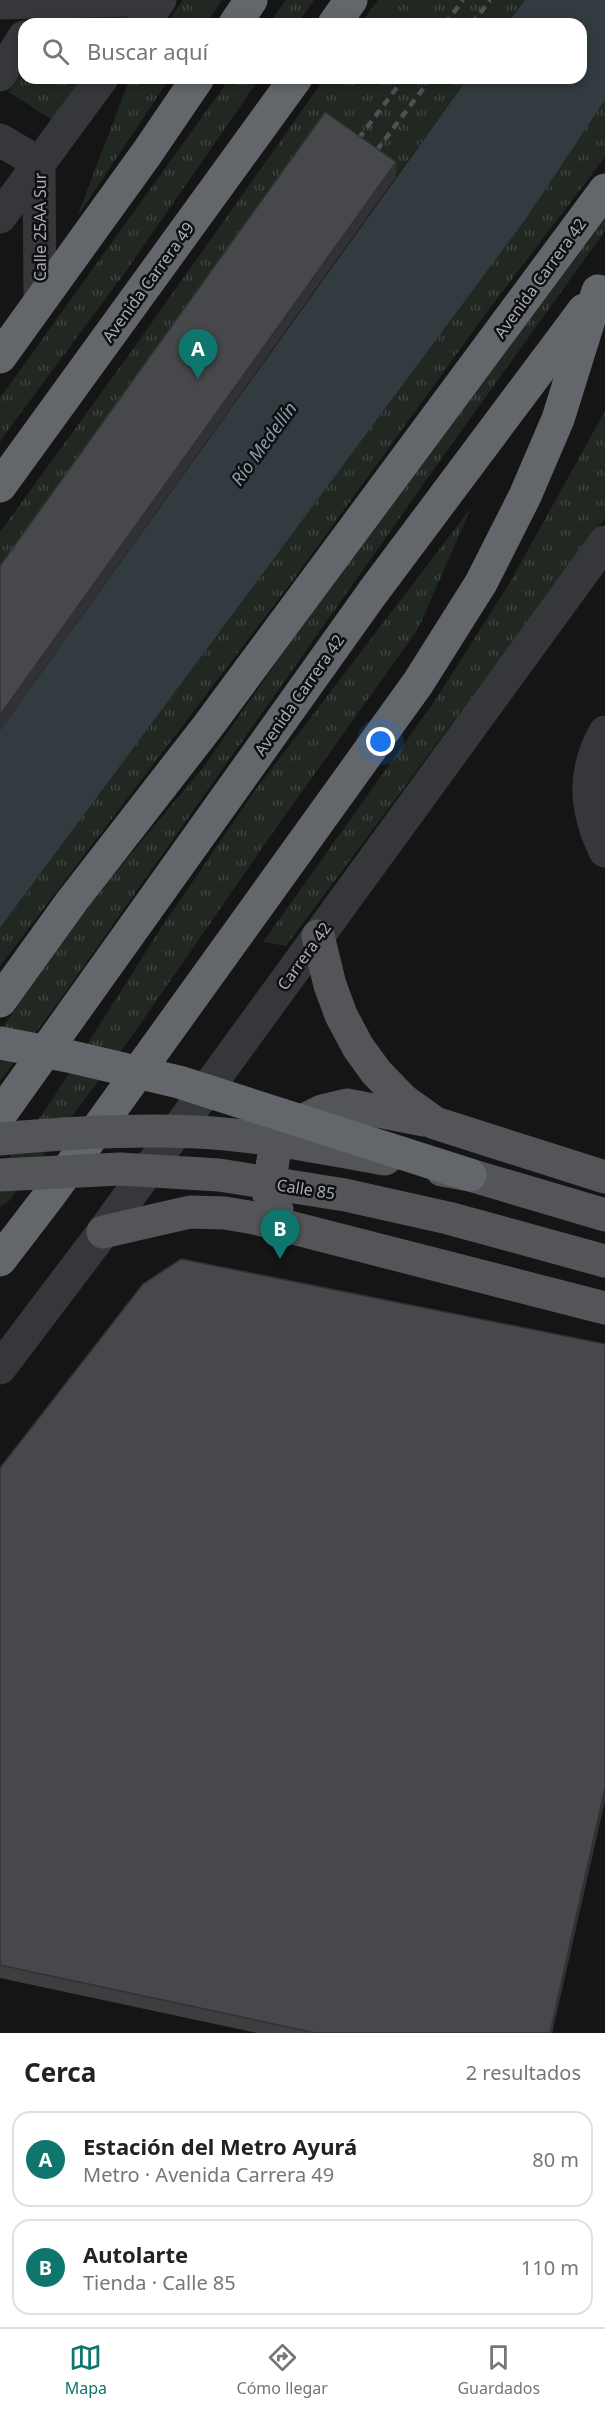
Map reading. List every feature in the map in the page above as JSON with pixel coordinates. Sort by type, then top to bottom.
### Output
[{"type":"highway","points":[[239,18],[251,0]]},
{"type":"highway","points":[[338,18],[351,0]]},
{"type":"highway","points":[[0,357],[194,84]]},
{"type":"highway","name":"Avenida Carrera 49","points":[[0,486],[292,84]]},
{"type":"highway","name":"Avenida Carrera 42","points":[[0,1000],[72,901],[208,726],[605,190]]},
{"type":"highway","points":[[0,1260],[50,1196],[418,683],[481,583],[525,496],[558,419],[601,286]]},
{"type":"highway","name":"Avenida Carrera 42","points":[[0,1115],[373,592],[601,286]]},
{"type":"highway","points":[[0,1043],[179,1082],[470,1175]]},
{"type":"main road","points":[[318,936],[330,985],[341,1015],[358,1047],[376,1072],[403,1100],[435,1123]]},
{"type":"main road","points":[[299,1230],[276,1209],[268,1192],[274,1154],[292,1126],[322,1111],[347,1105],[391,1112],[435,1123],[605,1177]]},
{"type":"main road","points":[[0,1139],[98,1133],[197,1132],[300,1144],[470,1175],[605,1215]]},
{"type":"main road","name":"Calle 85","points":[[0,1175],[120,1169],[219,1175],[345,1195],[448,1218],[605,1261]]},
{"type":"main road","points":[[103,1232],[190,1212],[225,1213],[254,1218],[605,1308]]},
{"type":"street","points":[[0,3],[41,9],[125,0]]},
{"type":"street","points":[[146,18],[160,0]]},
{"type":"street","points":[[0,75],[18,46]]},
{"type":"street","points":[[0,217],[98,84]]},
{"type":"street","name":"Calle 25AA Sur","points":[[0,140],[39,163],[40,301]]},
{"type":"street","name":"Carrera 42","points":[[0,1368],[103,1232],[605,542]]},
{"type":"street","points":[[605,732],[596,748],[588,782],[592,817],[605,851]]},
{"type":"green space","points":[[69,0],[138,0],[127,18],[57,18]]},
{"type":"green space","points":[[183,0],[222,0],[210,18],[170,18]]},
{"type":"green space","points":[[286,0],[314,0],[301,18],[273,18]]},
{"type":"green space","points":[[378,0],[525,0],[512,18],[365,18]]},
{"type":"green space","points":[[18,78],[18,84],[84,84],[58,124],[9,92]]},
{"type":"green space","points":[[128,84],[166,84],[77,217]]},
{"type":"green space","points":[[226,84],[256,84],[126,271],[0,441],[0,398]]},
{"type":"green space","points":[[321,84],[464,84],[396,177],[326,128],[0,581],[0,532]]},
{"type":"green space","points":[[605,100],[605,157],[487,312],[291,583],[0,966],[0,928],[525,220]]},
{"type":"green space","points":[[605,204],[605,231],[0,1081],[0,1031],[21,1000],[100,891],[205,765]]},
{"type":"green space","points":[[605,411],[605,518],[286,946],[263,942],[436,699],[509,584]]},
{"type":"green space","points":[[471,508],[418,629],[134,1033],[9,1201],[0,1207],[0,1170],[46,1109],[161,928],[256,789]]},
{"type":"water","name":"Río Medellín","points":[[525,0],[605,0],[605,100],[525,220],[0,928],[0,730],[464,84],[587,84],[587,18],[512,18]]},
{"type":"building","points":[[325,112],[396,162],[0,715],[0,566]]},
{"type":"building","points":[[181,1259],[605,1344],[605,1788],[550,2033],[316,2033],[0,1965],[0,1468],[143,1284]]},
{"type":"railway","points":[[450,18],[463,0]]},
{"type":"railway","points":[[476,18],[490,0]]},
{"type":"railway","points":[[350,150],[400,84]]},
{"type":"railway","points":[[368,162],[426,84]]},
{"type":"place","name":"Estación del Metro Ayurá","points":[[198,379]]},
{"type":"place","name":"Autolarte","points":[[280,1259]]}]
